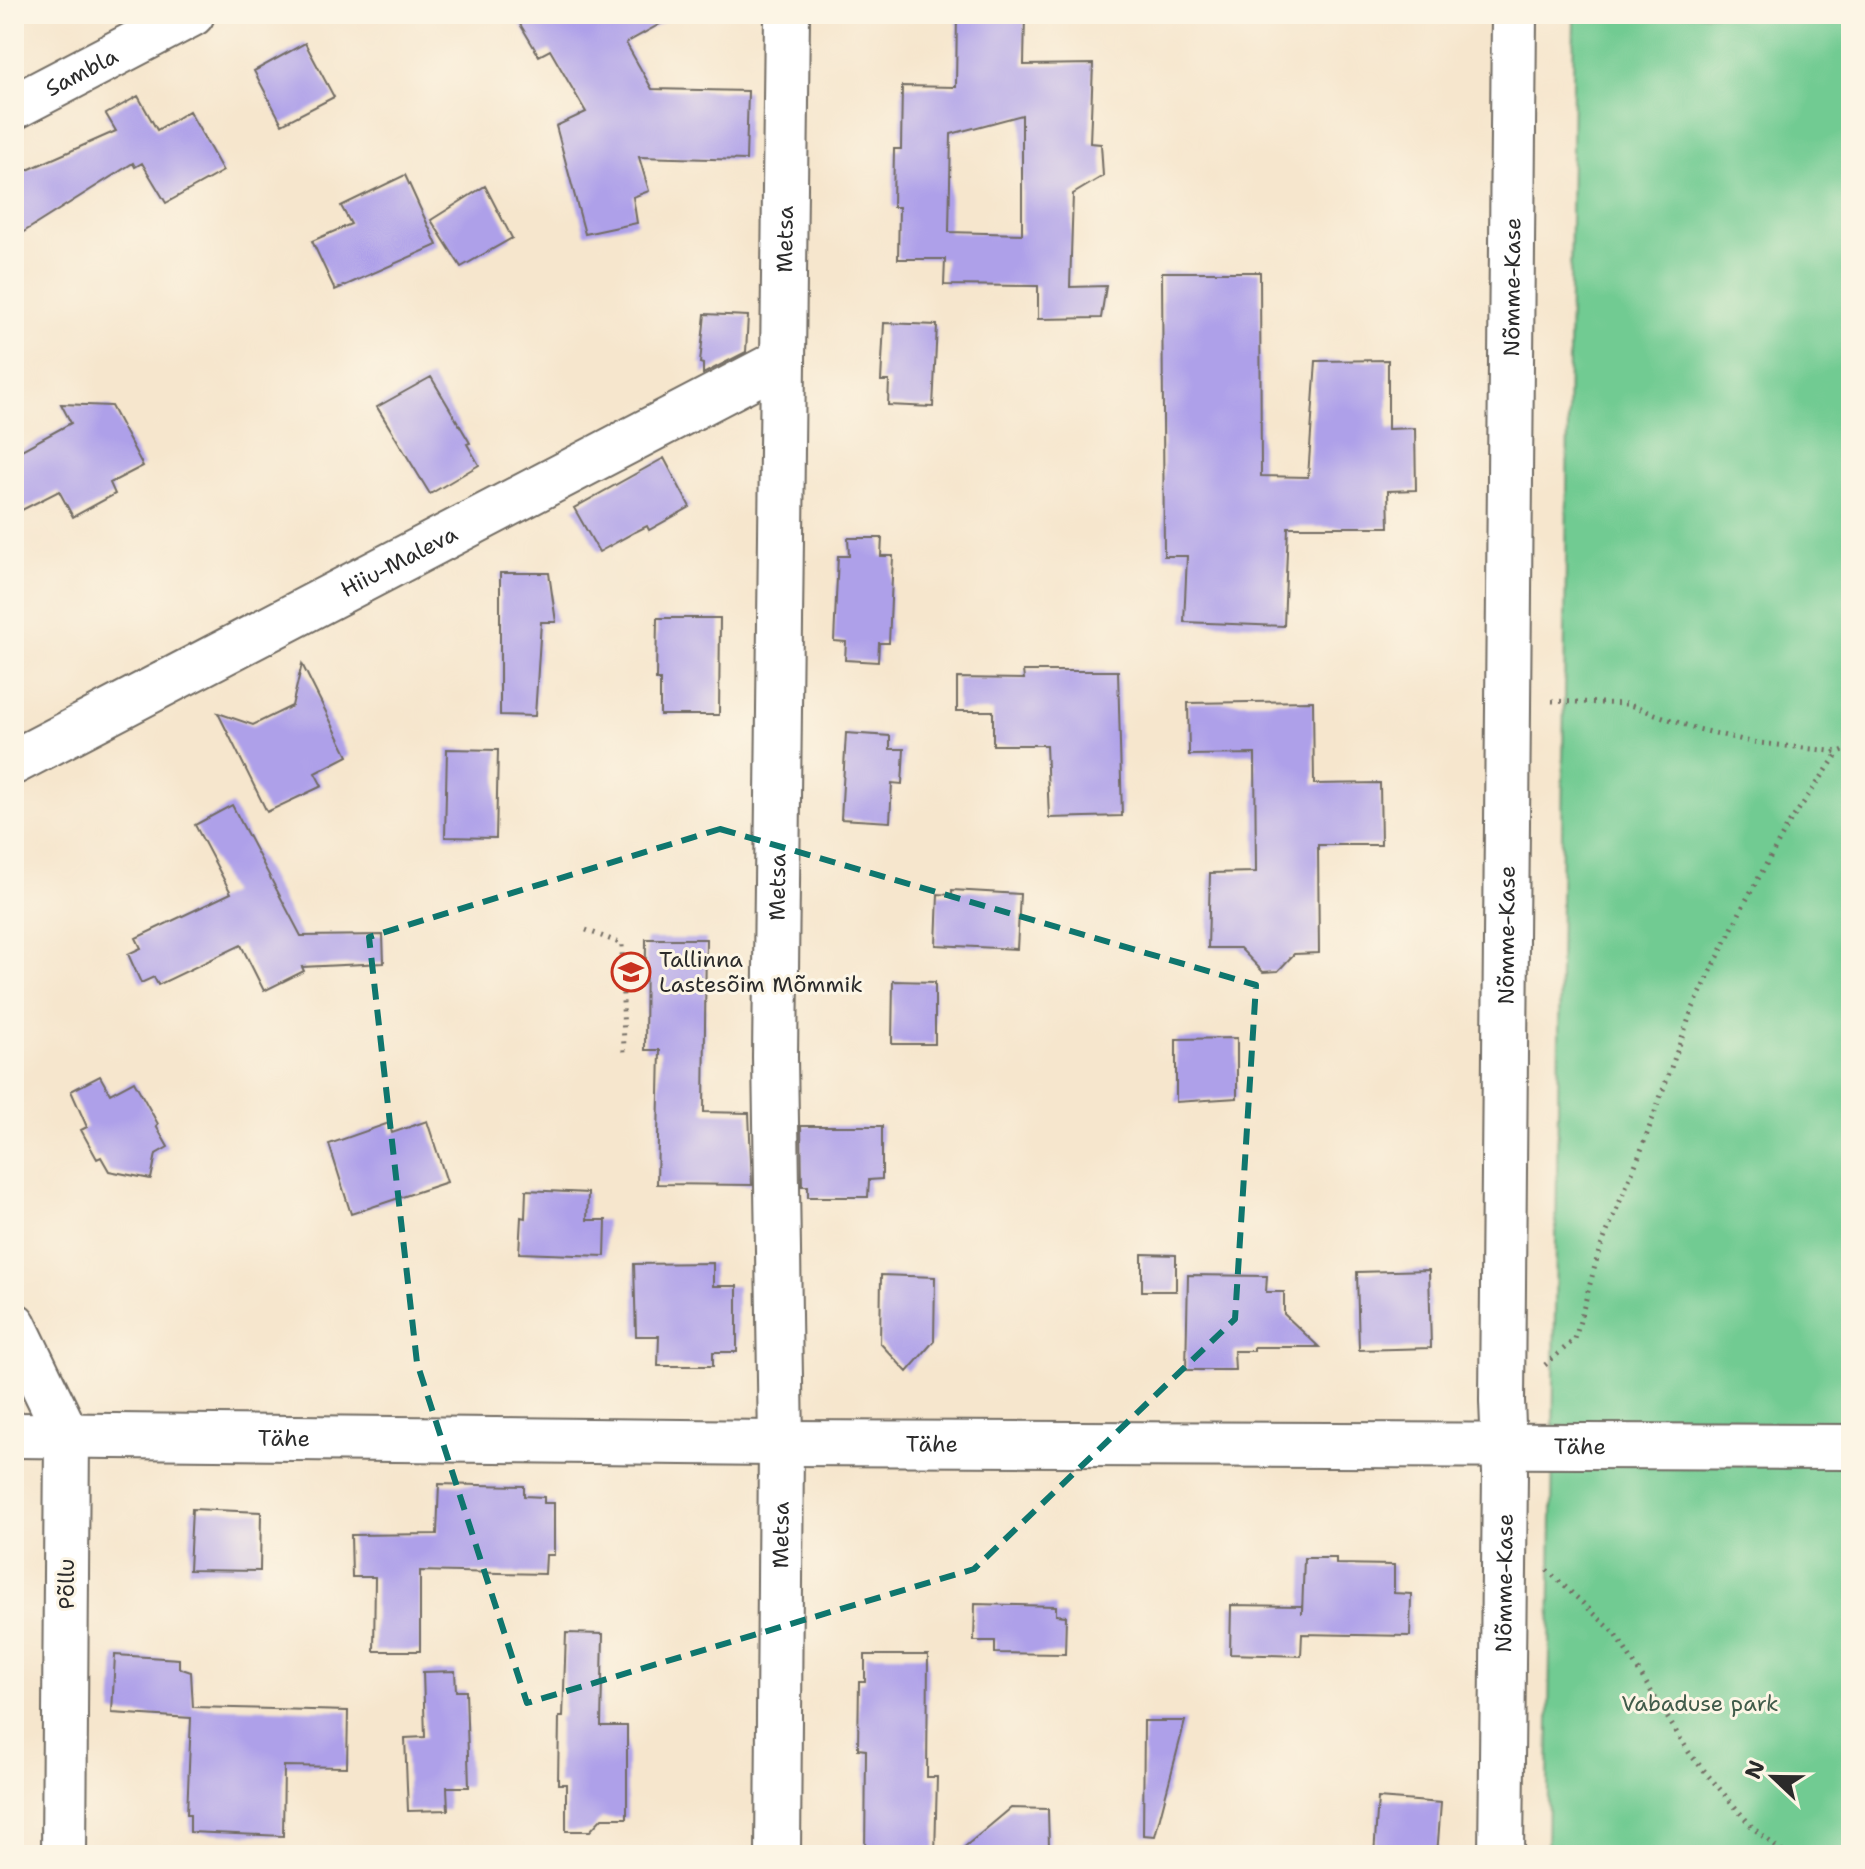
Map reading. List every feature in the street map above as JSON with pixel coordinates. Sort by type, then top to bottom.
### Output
[{"type":"street","name":"Sambla","points":[[14,107],[192,14]]},
{"type":"street","name":"Metsa","points":[[778,1855],[781,1443],[775,1057],[787,14]]},
{"type":"street","name":"Nõmme-Kase","points":[[1501,1855],[1514,14]]},
{"type":"street","name":"Hiiu-Maleva","points":[[14,762],[782,361]]},
{"type":"street","name":"Põllu","points":[[14,1325],[67,1435],[64,1855]]},
{"type":"street","name":"Tähe","points":[[14,1435],[781,1443],[1851,1447]]},
{"type":"path","points":[[1509,700],[1627,704],[1694,728],[1751,742],[1839,752],[1851,747]]},
{"type":"path","points":[[1502,1401],[1575,1339],[1599,1251],[1639,1156],[1692,1010],[1782,835],[1839,752]]},
{"type":"path","points":[[586,930],[622,944],[624,1056]]},
{"type":"path","points":[[1545,1568],[1615,1633],[1690,1754],[1753,1828],[1786,1855]]},
{"type":"highlighted area","points":[[720,829],[1256,985],[1235,1319],[974,1569],[527,1703],[417,1363],[369,937]]},
{"type":"green space","name":"Vabaduse park","points":[[1574,14],[1851,14],[1851,1855],[1547,1855]]},
{"type":"building","points":[[514,14],[678,14],[626,43],[652,89],[748,91],[746,160],[639,157],[649,191],[633,197],[637,223],[585,234],[556,126],[586,112],[550,50],[539,56]]},
{"type":"building","points":[[957,14],[1025,14],[1024,65],[1093,64],[1090,143],[1101,144],[1103,176],[1073,194],[1070,287],[1106,286],[1101,318],[1038,319],[1038,286],[944,285],[945,259],[898,259],[899,207],[893,207],[894,149],[901,149],[902,86],[956,87]],"holes":[[[1022,115],[1022,234],[949,232],[951,134]]]},
{"type":"building","points":[[305,43],[334,97],[282,124],[254,71]]},
{"type":"building","points":[[138,96],[157,130],[189,111],[223,171],[166,203],[142,163],[135,167],[133,163],[14,238],[14,176],[116,131],[106,114]]},
{"type":"building","points":[[405,175],[437,245],[335,290],[312,241],[351,224],[341,206]]},
{"type":"building","points":[[485,186],[512,238],[461,267],[431,220]]},
{"type":"building","points":[[1162,272],[1260,272],[1261,476],[1308,477],[1316,361],[1388,360],[1388,429],[1415,428],[1416,490],[1388,491],[1389,527],[1288,527],[1284,626],[1184,622],[1187,556],[1164,556]]},
{"type":"building","points":[[705,314],[748,316],[746,352],[703,374],[703,364],[700,363]]},
{"type":"building","points":[[884,323],[937,325],[933,407],[888,405],[889,381],[881,381]]},
{"type":"building","points":[[431,377],[470,443],[467,444],[479,465],[430,494],[377,407]]},
{"type":"building","points":[[61,404],[111,406],[143,466],[110,483],[115,494],[73,517],[59,491],[14,514],[14,454],[71,423]]},
{"type":"building","points":[[664,458],[690,507],[649,530],[647,526],[599,552],[574,508]]},
{"type":"building","points":[[848,538],[882,538],[881,556],[893,556],[889,643],[879,643],[878,662],[845,660],[846,642],[834,641],[838,556],[849,556]]},
{"type":"building","points":[[500,573],[549,573],[556,622],[541,622],[535,716],[500,715]]},
{"type":"building","points":[[657,618],[720,618],[719,715],[660,715],[660,680],[656,680]]},
{"type":"building","points":[[302,664],[348,756],[315,773],[322,786],[267,812],[218,713],[253,725],[292,706]]},
{"type":"building","points":[[1023,671],[1118,671],[1122,816],[1049,818],[1046,745],[993,745],[993,711],[957,711],[957,678],[1024,679]]},
{"type":"building","points":[[1313,701],[1314,784],[1380,783],[1381,845],[1318,845],[1319,953],[1294,954],[1278,971],[1263,972],[1240,948],[1208,948],[1210,873],[1256,872],[1255,754],[1189,755],[1188,703]]},
{"type":"building","points":[[846,733],[890,736],[890,749],[904,749],[902,784],[892,783],[890,822],[841,819]]},
{"type":"building","points":[[447,749],[498,750],[496,838],[445,837]]},
{"type":"building","points":[[232,805],[301,936],[383,935],[384,963],[302,967],[304,971],[264,991],[241,945],[158,985],[154,977],[141,983],[128,954],[141,948],[136,938],[231,893],[195,825]]},
{"type":"building","points":[[952,890],[1020,894],[1017,949],[936,945],[938,894],[952,895]]},
{"type":"building","points":[[646,939],[706,939],[704,1112],[749,1113],[752,1185],[657,1184],[660,1050],[645,1050]]},
{"type":"building","points":[[893,981],[935,982],[935,1044],[892,1044]]},
{"type":"building","points":[[1237,1038],[1237,1098],[1176,1102],[1176,1039]]},
{"type":"building","points":[[100,1076],[110,1094],[134,1081],[158,1124],[156,1126],[168,1147],[156,1154],[151,1179],[109,1171],[101,1157],[97,1159],[81,1130],[87,1127],[71,1091]]},
{"type":"building","points":[[427,1121],[447,1182],[351,1214],[329,1144],[389,1123],[392,1133]]},
{"type":"building","points":[[801,1126],[882,1126],[882,1179],[869,1180],[868,1197],[808,1197],[808,1186],[802,1186]]},
{"type":"building","points":[[526,1190],[588,1193],[587,1220],[606,1220],[605,1256],[519,1253]]},
{"type":"building","points":[[1142,1254],[1176,1255],[1176,1291],[1142,1291]]},
{"type":"building","points":[[713,1263],[713,1286],[737,1286],[737,1352],[713,1352],[713,1366],[658,1366],[659,1336],[636,1336],[634,1264]]},
{"type":"building","points":[[1429,1270],[1431,1348],[1359,1350],[1357,1272]]},
{"type":"building","points":[[881,1275],[935,1277],[934,1341],[907,1372],[880,1343]]},
{"type":"building","points":[[1188,1275],[1267,1276],[1266,1292],[1284,1292],[1284,1314],[1319,1347],[1254,1347],[1254,1351],[1234,1351],[1235,1370],[1186,1370]]},
{"type":"building","points":[[439,1484],[524,1486],[524,1496],[544,1497],[544,1503],[554,1503],[554,1555],[546,1555],[545,1574],[420,1571],[420,1651],[374,1651],[375,1577],[352,1577],[351,1535],[437,1534]]},
{"type":"building","points":[[192,1509],[261,1512],[260,1571],[189,1570]]},
{"type":"building","points":[[1304,1558],[1336,1558],[1336,1564],[1394,1565],[1394,1593],[1411,1594],[1410,1636],[1302,1634],[1301,1656],[1230,1654],[1231,1605],[1302,1606],[1302,1614]]},
{"type":"building","points":[[975,1604],[1056,1606],[1056,1615],[1066,1616],[1065,1654],[995,1653],[995,1641],[974,1641]]},
{"type":"building","points":[[566,1633],[603,1634],[601,1726],[627,1726],[627,1818],[602,1818],[590,1831],[566,1831],[566,1784],[558,1784],[559,1717],[563,1717]]},
{"type":"building","points":[[115,1655],[179,1659],[179,1668],[191,1672],[193,1707],[348,1711],[347,1767],[284,1766],[283,1836],[190,1832],[190,1814],[187,1814],[191,1718],[112,1713]]},
{"type":"building","points":[[865,1655],[928,1655],[927,1777],[937,1777],[935,1855],[865,1855],[866,1750],[858,1749],[859,1682],[865,1682]]},
{"type":"building","points":[[455,1671],[456,1691],[466,1691],[469,1787],[447,1787],[448,1810],[408,1811],[405,1738],[425,1737],[423,1672]]},
{"type":"building","points":[[1144,1721],[1185,1721],[1155,1836],[1143,1835]]},
{"type":"building","points":[[1378,1798],[1441,1803],[1437,1855],[1374,1855]]},
{"type":"building","points":[[1011,1808],[1048,1809],[1049,1847],[1027,1855],[955,1855]]},
{"type":"place","name":"Tallinna Lastesõim Mõmmik","points":[[631,972]]}]
